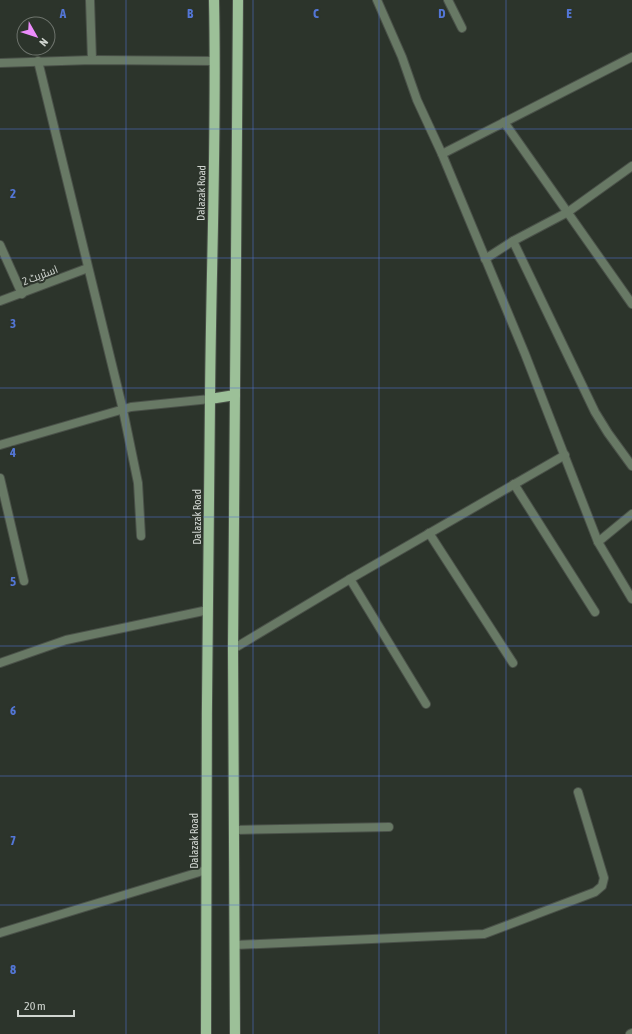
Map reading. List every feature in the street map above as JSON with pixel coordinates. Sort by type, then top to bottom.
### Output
[{"type":"main road","name":"Dalazak Road","points":[[206,1034],[208,610],[215,61],[214,0]]},
{"type":"main road","points":[[235,1034],[233,649],[238,0]]},
{"type":"main road","points":[[210,399],[235,395]]},
{"type":"street","points":[[90,0],[92,60]]},
{"type":"street","points":[[377,0],[402,57],[417,100],[442,154],[525,354],[598,542],[632,599]]},
{"type":"street","points":[[448,0],[462,28]]},
{"type":"street","points":[[442,154],[632,57]]},
{"type":"street","points":[[0,62],[92,60],[215,61]]},
{"type":"street","points":[[38,61],[123,410],[138,484],[141,536]]},
{"type":"street","points":[[504,122],[632,304]]},
{"type":"street","points":[[485,259],[514,241],[568,212],[632,166]]},
{"type":"street","points":[[514,241],[598,418],[632,466]]},
{"type":"street","points":[[0,245],[22,294]]},
{"type":"street","name":"اسٹریٹ 2","points":[[0,301],[88,268]]},
{"type":"street","points":[[0,444],[131,407],[210,399]]},
{"type":"street","points":[[233,649],[350,579],[565,455]]},
{"type":"street","points":[[0,478],[24,582]]},
{"type":"street","points":[[514,484],[595,612]]},
{"type":"street","points":[[598,542],[632,514]]},
{"type":"street","points":[[429,533],[513,663]]},
{"type":"street","points":[[350,579],[426,704]]},
{"type":"street","points":[[0,663],[66,640],[208,610]]},
{"type":"street","points":[[235,946],[484,934],[594,892],[602,886],[604,878],[578,792]]},
{"type":"street","points":[[234,830],[389,827]]},
{"type":"street","points":[[0,933],[206,870]]}]
